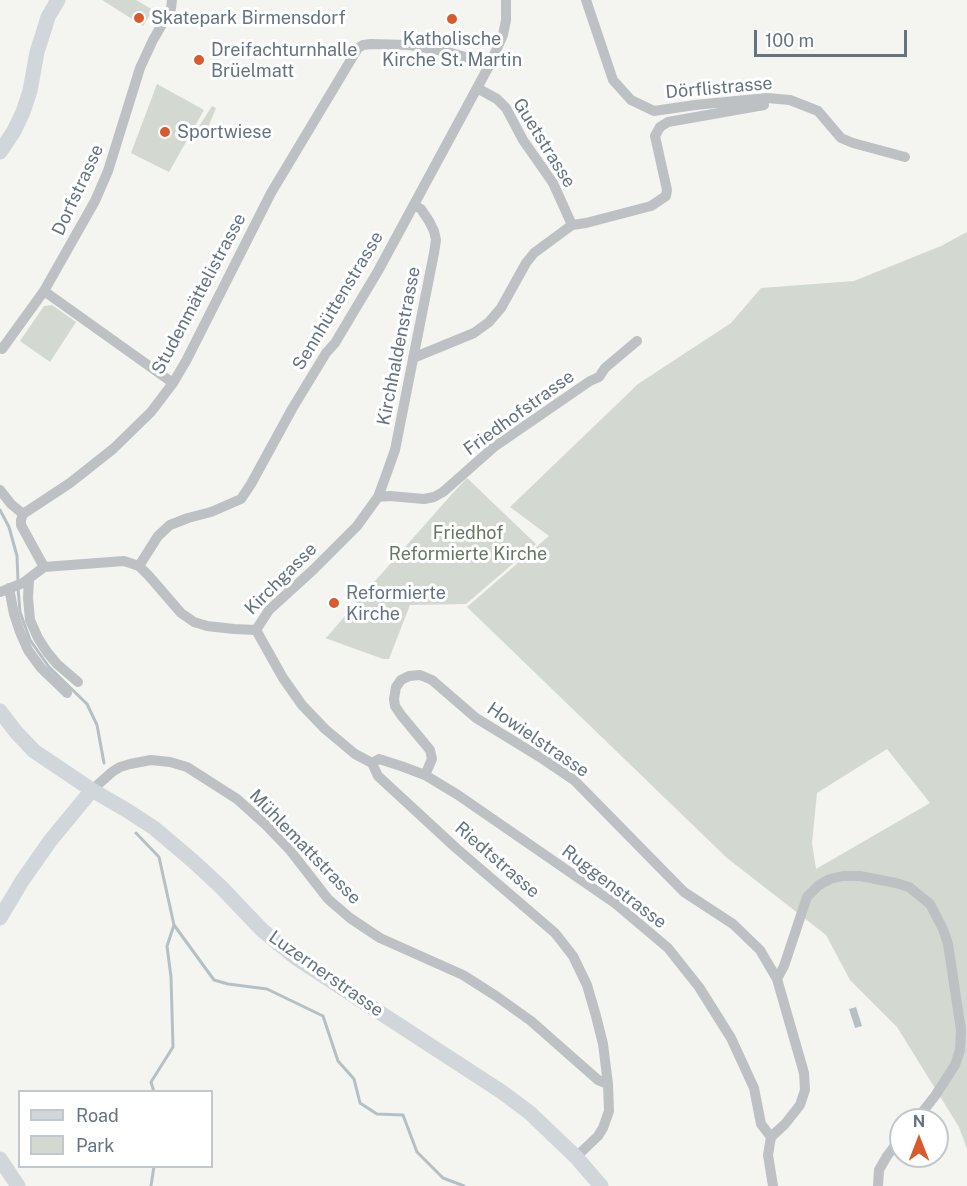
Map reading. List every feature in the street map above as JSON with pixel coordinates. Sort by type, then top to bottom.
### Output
[{"type":"main road","points":[[0,152],[23,112],[30,91],[37,52],[48,17],[58,0]]},
{"type":"main road","name":"Luzernerstrasse","points":[[0,711],[34,751],[154,828],[221,887],[262,930],[296,958],[502,1092],[530,1113],[576,1157],[601,1186]]},
{"type":"main road","points":[[0,918],[50,841],[92,790]]},
{"type":"main road","points":[[0,1159],[18,1186]]},
{"type":"street","name":"Dorfstrasse","points":[[2,349],[44,291],[95,201],[108,171],[140,68],[153,39],[171,9],[172,0]]},
{"type":"street","name":"Sennhüttenstrasse","points":[[139,566],[158,536],[170,525],[241,500],[302,392],[374,278],[490,64],[503,35],[506,0]]},
{"type":"street","name":"Dörflistrasse","points":[[586,0],[613,80],[631,100],[654,111],[767,98],[790,100],[818,111],[841,138],[905,157]]},
{"type":"street","name":"Studenmättelistrasse","points":[[23,513],[70,483],[113,449],[151,412],[173,383],[271,193],[358,48],[371,44],[409,45],[444,51],[490,64]]},
{"type":"street","name":"Guetstrasse","points":[[477,88],[497,99],[506,108],[553,183],[572,225]]},
{"type":"street","points":[[413,358],[474,333],[489,322],[501,308],[534,253],[572,225],[586,224],[651,206],[666,196],[668,190],[655,136],[660,127],[668,122],[764,105]]},
{"type":"street","name":"Kirchhaldenstrasse","points":[[378,497],[395,450],[436,240],[429,221],[420,209],[414,206]]},
{"type":"street","points":[[44,291],[173,383]]},
{"type":"street","name":"Friedhofstrasse","points":[[378,497],[424,499],[443,492],[494,447],[599,377],[605,368],[637,341]]},
{"type":"street","points":[[0,490],[11,504],[23,513],[21,525],[44,567]]},
{"type":"street","name":"Kirchgasse","points":[[139,566],[189,619],[207,626],[256,630],[269,610],[357,526],[378,497]]},
{"type":"street","points":[[15,586],[44,567],[117,561],[131,562],[139,566]]},
{"type":"street","points":[[15,586],[28,598],[30,620],[47,652],[78,682]]},
{"type":"street","points":[[15,586],[14,614],[28,650],[41,668],[67,693]]},
{"type":"street","name":"Riedtstrasse","points":[[256,630],[283,678],[302,705],[325,729],[355,754],[372,763],[378,776],[456,848],[555,933],[573,956],[587,985],[603,1044],[609,1111],[598,1136],[576,1157]]},
{"type":"street","name":"Howielstrasse","points":[[425,775],[432,759],[430,750],[395,706],[396,687],[401,680],[409,676],[420,675],[432,680],[476,718],[574,780],[684,892],[734,924],[760,950],[777,979]]},
{"type":"street","name":"Ruggenstrasse","points":[[372,763],[379,759],[425,775],[458,795],[616,904],[668,948],[699,987],[731,1038],[754,1088],[761,1124],[771,1137],[768,1155],[773,1186]]},
{"type":"street","name":"Mühlemattstrasse","points":[[92,790],[112,772],[130,764],[151,760],[187,767],[237,799],[266,825],[289,849],[328,899],[350,918],[380,938],[463,975],[496,996],[531,1021],[598,1080],[608,1084]]},
{"type":"street","points":[[771,1137],[800,1105],[806,1090],[804,1073],[777,979],[784,966],[807,897],[819,885],[843,876],[860,876],[909,887],[930,904],[943,929],[948,944],[961,1030],[960,1050],[955,1065],[926,1108]]},
{"type":"street","points":[[878,1186],[879,1170],[889,1153]]},
{"type":"green space","name":"Skatepark Birmensdorf","points":[[102,0],[136,0],[153,10],[143,26]]},
{"type":"green space","name":"Sportwiese","points":[[157,84],[204,110],[169,172],[131,153]]},
{"type":"green space","points":[[212,106],[216,108],[205,135],[196,131]]},
{"type":"green space","points":[[967,232],[967,1149],[949,1108],[897,1027],[850,980],[826,935],[727,858],[467,607],[549,536],[510,507],[638,384],[731,323],[761,288],[854,281],[941,246]],"holes":[[[887,749],[930,803],[816,869],[812,843],[817,793]]]},
{"type":"green space","points":[[52,305],[76,322],[50,362],[20,341],[44,306]]},
{"type":"green space","name":"Friedhof Reformierte Kirche","points":[[467,478],[536,544],[466,604],[410,605],[389,659],[383,659],[325,638],[327,637]]},
{"type":"shaded area","points":[[856,1007],[862,1026],[855,1028],[849,1009]]},
{"type":"waterway","points":[[0,510],[9,527],[17,556],[18,581]]},
{"type":"waterway","points":[[18,588],[20,612],[30,640],[49,667],[87,704],[97,725],[104,763]]},
{"type":"waterway","points":[[136,833],[159,857],[174,925],[214,980],[267,989],[323,1016],[338,1061],[354,1079],[360,1103],[377,1114],[403,1115],[417,1152],[443,1178],[464,1186]]},
{"type":"waterway","points":[[153,1090],[151,1082],[173,1047],[171,977],[167,946],[174,925]]},
{"type":"waterway","points":[[151,1186],[154,1168]]},
{"type":"place","name":"Skatepark Birmensdorf","points":[[139,18]]},
{"type":"place","name":"Katholische Kirche St. Martin","points":[[452,19]]},
{"type":"place","name":"Dreifachturnhalle Brüelmatt","points":[[199,60]]},
{"type":"place","name":"Sportwiese","points":[[165,132]]},
{"type":"place","name":"Reformierte Kirche","points":[[334,603]]}]
